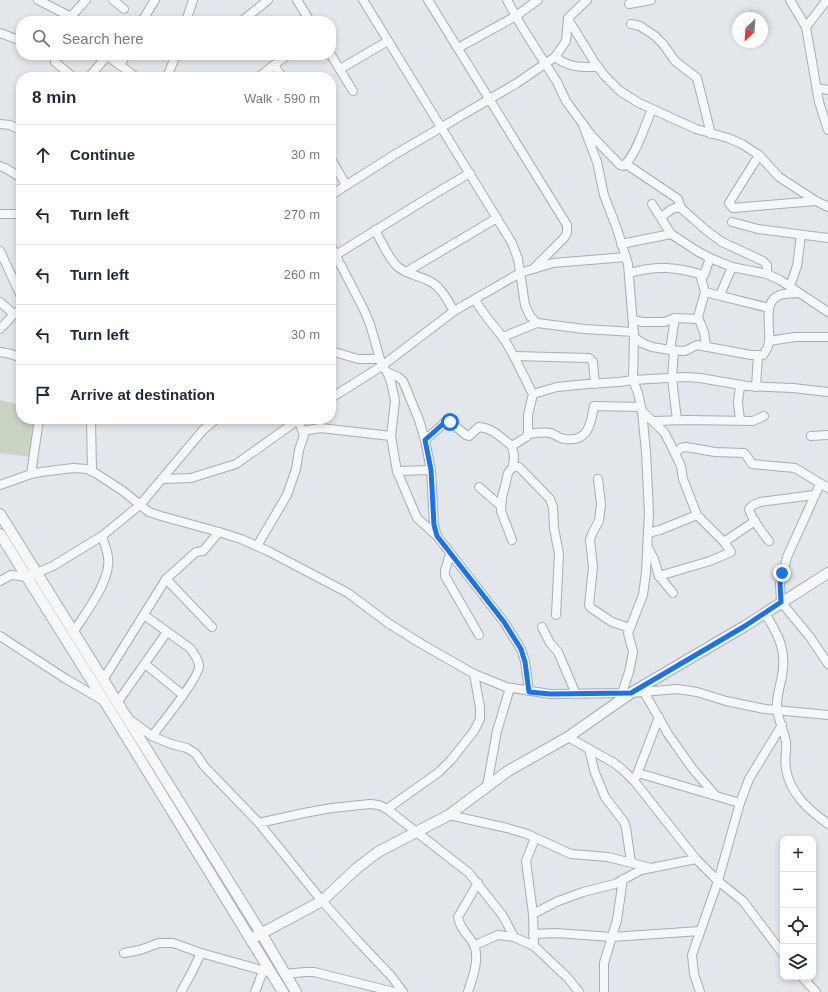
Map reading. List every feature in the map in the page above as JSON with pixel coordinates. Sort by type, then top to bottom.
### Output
[{"type":"street","points":[[38,0],[65,16]]},
{"type":"street","points":[[73,16],[86,0]]},
{"type":"street","points":[[113,0],[124,9]]},
{"type":"street","points":[[145,16],[155,0]]},
{"type":"street","points":[[188,16],[193,0]]},
{"type":"street","points":[[248,16],[268,0]]},
{"type":"street","points":[[297,0],[307,16]]},
{"type":"street","points":[[363,0],[512,243],[518,259],[525,305],[530,316],[537,323]]},
{"type":"street","points":[[428,0],[567,225],[567,233],[564,238],[533,268]]},
{"type":"street","points":[[508,0],[522,27],[557,82],[566,101],[583,125],[617,163],[623,166],[626,164],[678,199],[681,208],[722,242],[763,261],[767,265],[767,274]]},
{"type":"street","points":[[458,48],[516,16],[538,0]]},
{"type":"street","points":[[336,192],[546,64],[555,57],[566,41],[568,18],[587,0]]},
{"type":"street","points":[[629,4],[651,0]]},
{"type":"street","points":[[790,0],[806,27],[817,88],[828,130]]},
{"type":"street","points":[[806,27],[827,0]]},
{"type":"street","points":[[568,18],[598,67],[620,91],[639,104],[696,129],[738,142],[759,156],[779,177],[828,207]]},
{"type":"street","points":[[630,24],[640,26],[655,36],[663,44],[675,61],[697,78],[711,134]]},
{"type":"street","points":[[0,33],[16,40]]},
{"type":"street","points":[[340,69],[388,41]]},
{"type":"street","points":[[555,57],[564,64],[570,66],[598,67]]},
{"type":"street","points":[[55,60],[55,62],[66,72]]},
{"type":"street","points":[[93,72],[102,60]]},
{"type":"street","points":[[112,60],[129,72]]},
{"type":"street","points":[[120,66],[123,60]]},
{"type":"street","points":[[169,72],[174,60]]},
{"type":"street","points":[[265,72],[280,60]]},
{"type":"street","points":[[334,60],[353,91]]},
{"type":"street","points":[[274,65],[279,72]]},
{"type":"street","points":[[817,88],[828,90]]},
{"type":"street","points":[[626,164],[638,143],[652,109]]},
{"type":"street","points":[[0,124],[10,125],[16,128]]},
{"type":"street","points":[[583,125],[598,162],[604,195],[626,256],[629,273],[634,335],[632,380],[641,409],[648,492],[648,548],[643,595],[628,633],[632,642],[633,652],[626,693]]},
{"type":"street","points":[[759,156],[729,203],[733,208],[816,201]]},
{"type":"street","points":[[0,166],[8,168],[16,175]]},
{"type":"street","points":[[336,168],[346,185]]},
{"type":"street","points":[[336,254],[470,173]]},
{"type":"street","points":[[652,204],[670,234],[710,258],[732,266],[767,274],[790,286],[798,293],[828,312]]},
{"type":"street","points":[[661,218],[671,209],[677,207],[681,208]]},
{"type":"street","points":[[0,214],[16,214]]},
{"type":"street","points":[[406,272],[497,218]]},
{"type":"street","points":[[732,222],[758,229],[828,238]]},
{"type":"street","points":[[375,230],[394,262],[406,272],[436,285],[454,310]]},
{"type":"street","points":[[621,244],[670,234]]},
{"type":"street","points":[[790,286],[797,266],[801,234]]},
{"type":"street","points":[[0,251],[16,285]]},
{"type":"street","points":[[336,395],[382,366],[454,310],[520,273],[533,268],[571,260],[626,256]]},
{"type":"street","points":[[706,347],[704,332],[698,316],[705,292],[701,278],[704,275],[710,258]]},
{"type":"street","points":[[336,261],[364,310],[370,324],[382,366],[391,382],[395,401],[391,436],[397,470],[417,518],[437,536],[504,622],[521,649],[525,662],[529,692]]},
{"type":"street","points":[[720,295],[732,266]]},
{"type":"street","points":[[629,273],[656,267],[679,268],[704,275]]},
{"type":"street","points":[[705,292],[769,308]]},
{"type":"street","points":[[503,337],[537,323],[634,335],[642,343],[652,347],[672,351],[685,351],[696,346],[763,355],[770,341],[769,308],[774,299],[778,296],[798,293]]},
{"type":"street","points":[[475,299],[487,319],[503,337],[533,394],[528,415],[528,434],[512,446]]},
{"type":"street","points":[[1,306],[16,311]]},
{"type":"street","points":[[0,329],[16,314]]},
{"type":"street","points":[[633,320],[643,322],[664,322],[675,318],[698,319]]},
{"type":"street","points":[[675,318],[672,351],[672,378],[677,420]]},
{"type":"street","points":[[770,341],[795,337],[828,337]]},
{"type":"street","points":[[0,352],[16,356]]},
{"type":"street","points":[[336,353],[382,366],[403,381],[419,420],[425,440],[431,470],[433,513],[437,536]]},
{"type":"street","points":[[756,387],[758,355]]},
{"type":"street","points":[[514,356],[589,358],[593,362],[595,384]]},
{"type":"street","points":[[533,394],[557,388],[632,380],[672,378],[700,378],[740,386],[793,388],[828,392]]},
{"type":"street","points":[[740,386],[738,402],[740,420]]},
{"type":"street","points":[[528,434],[549,433],[566,440],[576,439],[582,436],[589,429],[594,406],[641,409],[654,421],[664,432],[681,466],[683,479],[697,515],[724,542],[731,552],[710,561],[659,576]]},
{"type":"street","points":[[654,421],[753,421],[764,416]]},
{"type":"street","points":[[425,440],[446,421],[450,422],[469,436],[479,427],[488,429],[497,433],[512,446],[514,456],[513,467],[508,473],[501,506],[504,520],[512,540]]},
{"type":"street","points":[[31,474],[38,424]]},
{"type":"street","points":[[92,424],[92,471]]},
{"type":"street","points":[[0,581],[11,575],[27,577],[53,566],[102,536],[140,505],[203,430],[210,424]]},
{"type":"street","points":[[163,479],[191,478],[236,464],[292,424]]},
{"type":"street","points":[[257,546],[286,495],[296,469],[299,450],[303,438],[301,424]]},
{"type":"street","points":[[303,431],[320,428],[391,436]]},
{"type":"street","points":[[811,436],[828,435]]},
{"type":"street","points":[[675,453],[681,448],[686,447],[715,452],[744,453],[748,456],[752,464],[794,468],[828,488]]},
{"type":"street","points":[[513,467],[519,467],[550,499],[553,507],[554,528],[559,554],[556,615]]},
{"type":"street","points":[[0,485],[31,474],[54,469],[81,468],[92,471],[155,514],[219,532],[257,546],[355,597],[393,627],[474,674],[490,682],[510,688],[550,694],[626,693],[677,689],[697,692],[726,701],[777,710],[828,715]]},
{"type":"street","points":[[397,470],[431,470]]},
{"type":"street","points":[[598,479],[601,504],[599,521],[590,540],[593,567],[589,605],[591,608],[612,622],[630,628]]},
{"type":"street","points":[[820,484],[784,565],[780,584],[781,602],[810,637],[828,664]]},
{"type":"street","points":[[479,487],[501,506]]},
{"type":"street","points":[[769,541],[755,521],[749,508],[765,502],[814,495]]},
{"type":"street","points":[[0,514],[261,933],[296,992]]},
{"type":"street","points":[[648,533],[660,530],[697,515]]},
{"type":"street","points":[[724,542],[755,521]]},
{"type":"street","points":[[103,680],[166,579],[196,552],[203,551],[219,532]]},
{"type":"street","points":[[0,534],[251,939],[268,972],[283,992]]},
{"type":"street","points":[[73,633],[100,591],[108,568],[108,557],[102,536]]},
{"type":"street","points":[[648,548],[654,559],[659,576],[673,593]]},
{"type":"street","points":[[450,554],[445,576],[479,635]]},
{"type":"street","points":[[251,939],[322,901],[369,858],[449,815],[487,786],[524,762],[568,737],[626,693],[765,613],[828,573]]},
{"type":"street","points":[[166,579],[212,627]]},
{"type":"street","points":[[765,613],[779,637],[784,655],[784,665],[777,710],[786,744],[785,763],[788,778],[795,793],[803,804],[828,824]]},
{"type":"street","points":[[144,615],[191,649],[199,666],[183,695],[152,736]]},
{"type":"street","points":[[542,627],[550,643],[558,651],[576,694]]},
{"type":"street","points":[[117,703],[167,632]]},
{"type":"street","points":[[0,636],[66,679],[105,702]]},
{"type":"street","points":[[144,664],[183,695]]},
{"type":"street","points":[[387,809],[439,772],[451,760],[474,731],[480,719],[480,707],[474,674]]},
{"type":"street","points":[[487,786],[497,731],[510,688]]},
{"type":"street","points":[[644,692],[668,734],[692,768],[715,795]]},
{"type":"street","points":[[126,716],[152,736],[171,744],[187,748],[196,754],[204,766],[259,823],[322,901],[392,977],[403,992]]},
{"type":"street","points":[[635,782],[658,717]]},
{"type":"street","points":[[700,992],[692,965],[692,955],[718,881],[740,803],[749,779],[782,726]]},
{"type":"street","points":[[568,737],[614,763],[635,782],[696,859],[718,881],[743,901],[780,950]]},
{"type":"street","points":[[589,749],[595,773],[605,797],[624,822],[630,862]]},
{"type":"street","points":[[638,772],[740,803]]},
{"type":"street","points":[[259,823],[332,808],[370,804],[379,805],[387,809],[417,831],[469,873],[503,916],[514,937]]},
{"type":"street","points":[[449,815],[507,828],[571,854],[608,857],[651,868]]},
{"type":"street","points":[[534,838],[526,861],[533,914],[534,946]]},
{"type":"street","points":[[533,914],[556,902],[608,886],[641,870],[696,859]]},
{"type":"street","points":[[604,992],[604,963],[617,920],[623,879]]},
{"type":"street","points":[[468,992],[476,958],[475,945],[458,922],[458,917],[478,883]]},
{"type":"street","points":[[533,934],[555,933],[612,937],[700,931]]},
{"type":"street","points":[[475,945],[498,935],[514,937],[534,946],[568,978],[579,992]]},
{"type":"street","points":[[124,953],[140,950],[159,942],[166,942],[181,945],[201,953],[268,972]]},
{"type":"street","points":[[181,992],[201,953]]},
{"type":"street","points":[[255,992],[268,972]]},
{"type":"street","points":[[285,974],[314,972],[394,992]]},
{"type":"street","points":[[805,980],[816,992]]},
{"type":"green space","points":[[0,400],[16,404],[16,424],[37,424],[31,457],[0,453]]},
{"type":"route","points":[[450,422],[446,421],[425,440],[431,470],[434,525],[437,536],[504,622],[521,649],[525,662],[529,692],[550,694],[631,693],[745,626],[781,602],[780,584],[782,573]]}]
